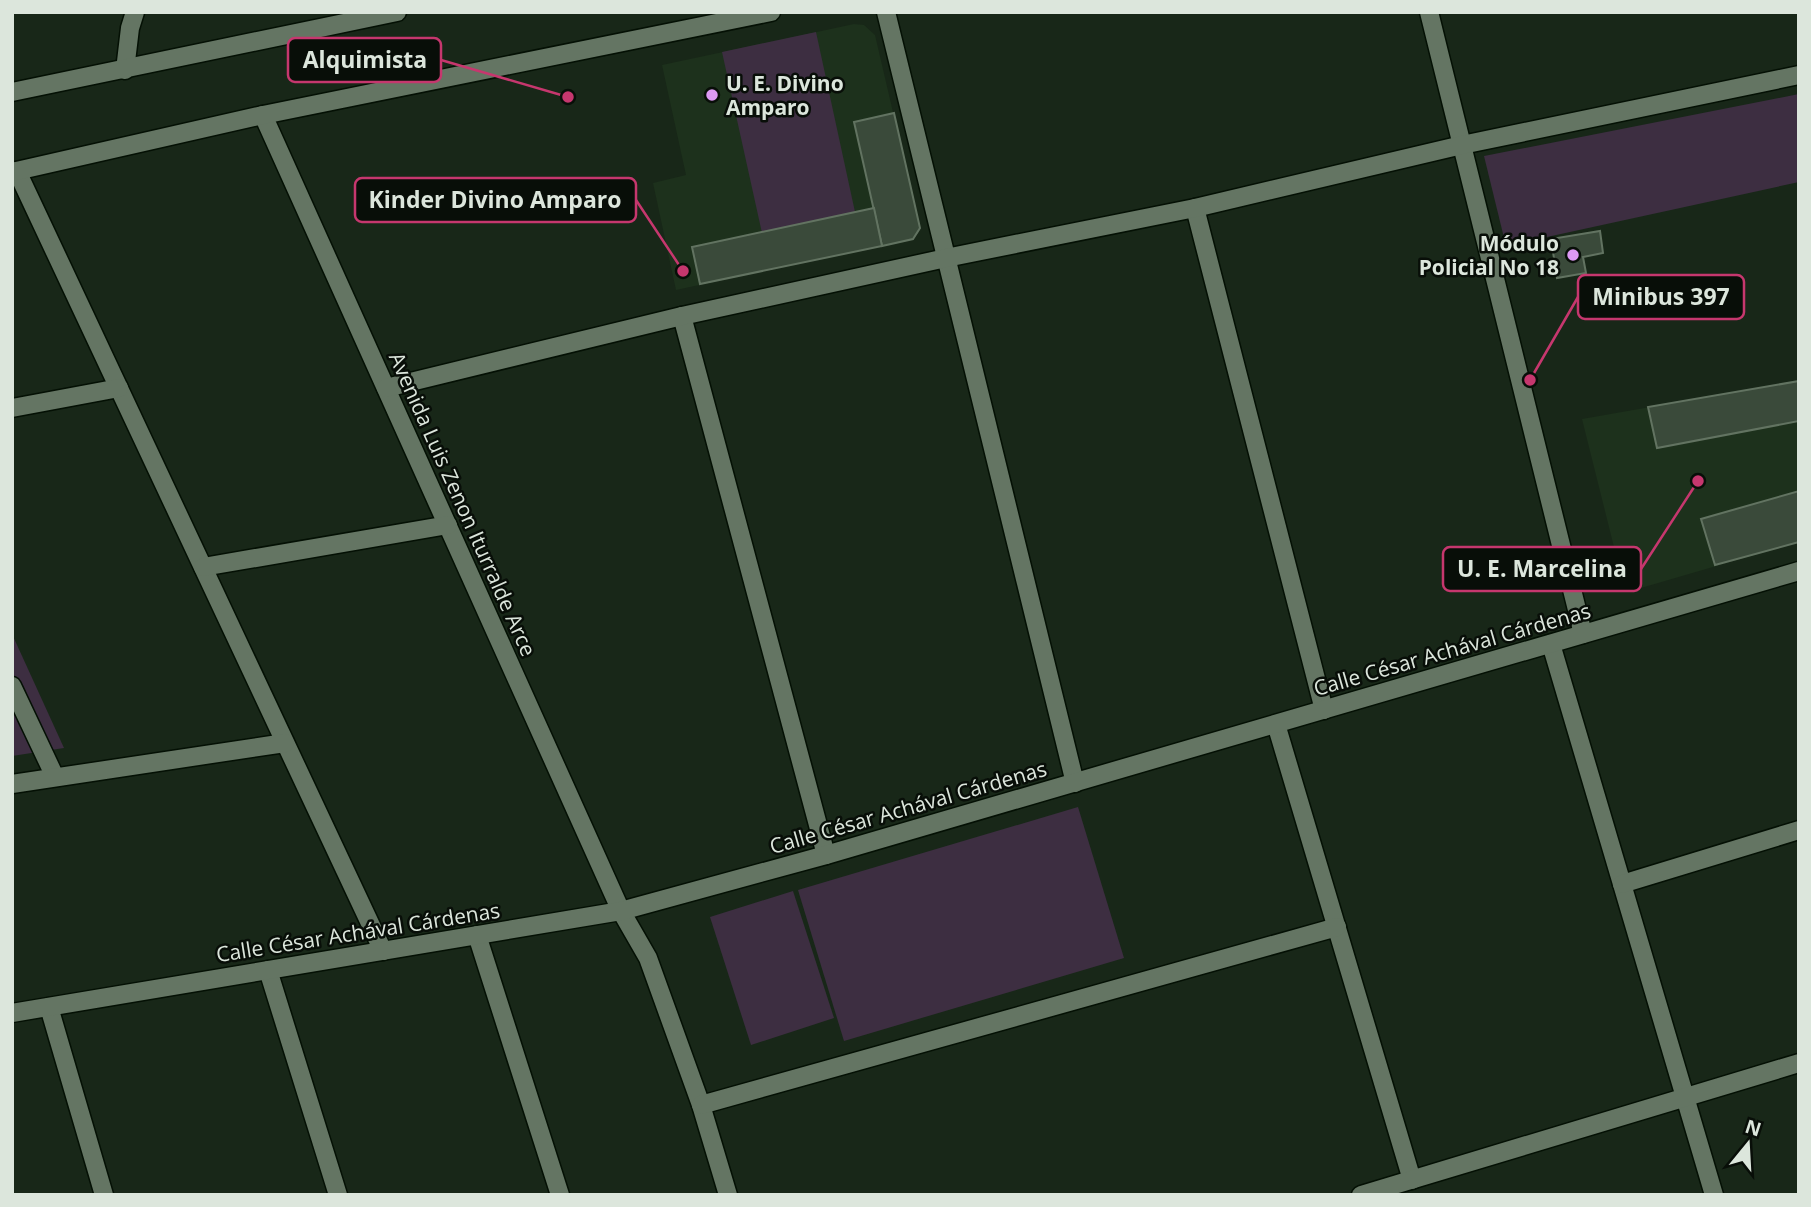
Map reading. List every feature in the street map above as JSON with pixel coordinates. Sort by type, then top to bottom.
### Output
[{"type":"street","points":[[125,69],[130,28],[135,12]]},
{"type":"street","points":[[12,92],[397,12]]},
{"type":"street","points":[[383,951],[15,171],[263,115],[771,12]]},
{"type":"street","points":[[887,12],[1075,783]]},
{"type":"street","points":[[1429,12],[1583,634]]},
{"type":"street","points":[[386,388],[682,316],[946,258],[1195,208],[1462,145],[1799,75]]},
{"type":"street","name":"Avenida Luis Zenon Iturralde Arce","points":[[263,115],[621,911],[648,958],[701,1105],[728,1195]]},
{"type":"street","points":[[1195,208],[1324,710]]},
{"type":"street","points":[[682,316],[826,855]]},
{"type":"street","points":[[12,408],[119,388]]},
{"type":"street","points":[[203,567],[448,525]]},
{"type":"street","name":"Calle César Achával Cárdenas","points":[[12,1013],[621,911],[826,855],[1799,571]]},
{"type":"street","points":[[1551,644],[1714,1195]]},
{"type":"street","points":[[12,686],[55,777]]},
{"type":"street","points":[[1276,724],[1412,1180]]},
{"type":"street","points":[[12,783],[285,743]]},
{"type":"street","points":[[1622,884],[1799,830]]},
{"type":"street","points":[[701,1105],[1337,927]]},
{"type":"street","points":[[477,935],[559,1195]]},
{"type":"street","points":[[268,970],[338,1195]]},
{"type":"street","points":[[49,1007],[104,1195]]},
{"type":"street","points":[[1362,1195],[1799,1063]]},
{"type":"shaded area","points":[[854,24],[864,25],[875,35],[920,228],[918,233],[913,239],[676,290],[653,183],[686,175],[662,65]]},
{"type":"shaded area","points":[[816,32],[855,212],[762,233],[722,52]]},
{"type":"shaded area","points":[[1799,94],[1799,182],[1506,246],[1484,156]]},
{"type":"shaded area","points":[[1799,381],[1799,542],[1634,590],[1623,583],[1582,419]]},
{"type":"shaded area","points":[[12,634],[64,748],[12,756]]},
{"type":"shaded area","points":[[1078,807],[1124,958],[844,1041],[798,890]]},
{"type":"shaded area","points":[[793,891],[834,1018],[751,1045],[710,917]]},
{"type":"building","points":[[894,113],[920,228],[913,239],[882,246],[854,122]]},
{"type":"building","points":[[874,208],[882,246],[700,284],[692,247]]},
{"type":"building","name":"Módulo Policial No 18","points":[[1600,231],[1603,253],[1583,257],[1586,273],[1557,278],[1551,239]]},
{"type":"building","points":[[1799,381],[1799,421],[1657,448],[1648,407]]},
{"type":"building","points":[[1799,491],[1799,542],[1715,565],[1701,519]]},
{"type":"place","name":"U. E. Divino Amparo","points":[[712,95]]},
{"type":"place","name":"Alquimista","points":[[568,97]]},
{"type":"place","name":"Módulo Policial No 18","points":[[1573,255]]},
{"type":"place","name":"Kinder Divino Amparo","points":[[683,271]]},
{"type":"place","name":"Minibus 397","points":[[1530,380]]},
{"type":"place","name":"U. E. Marcelina","points":[[1698,481]]}]
